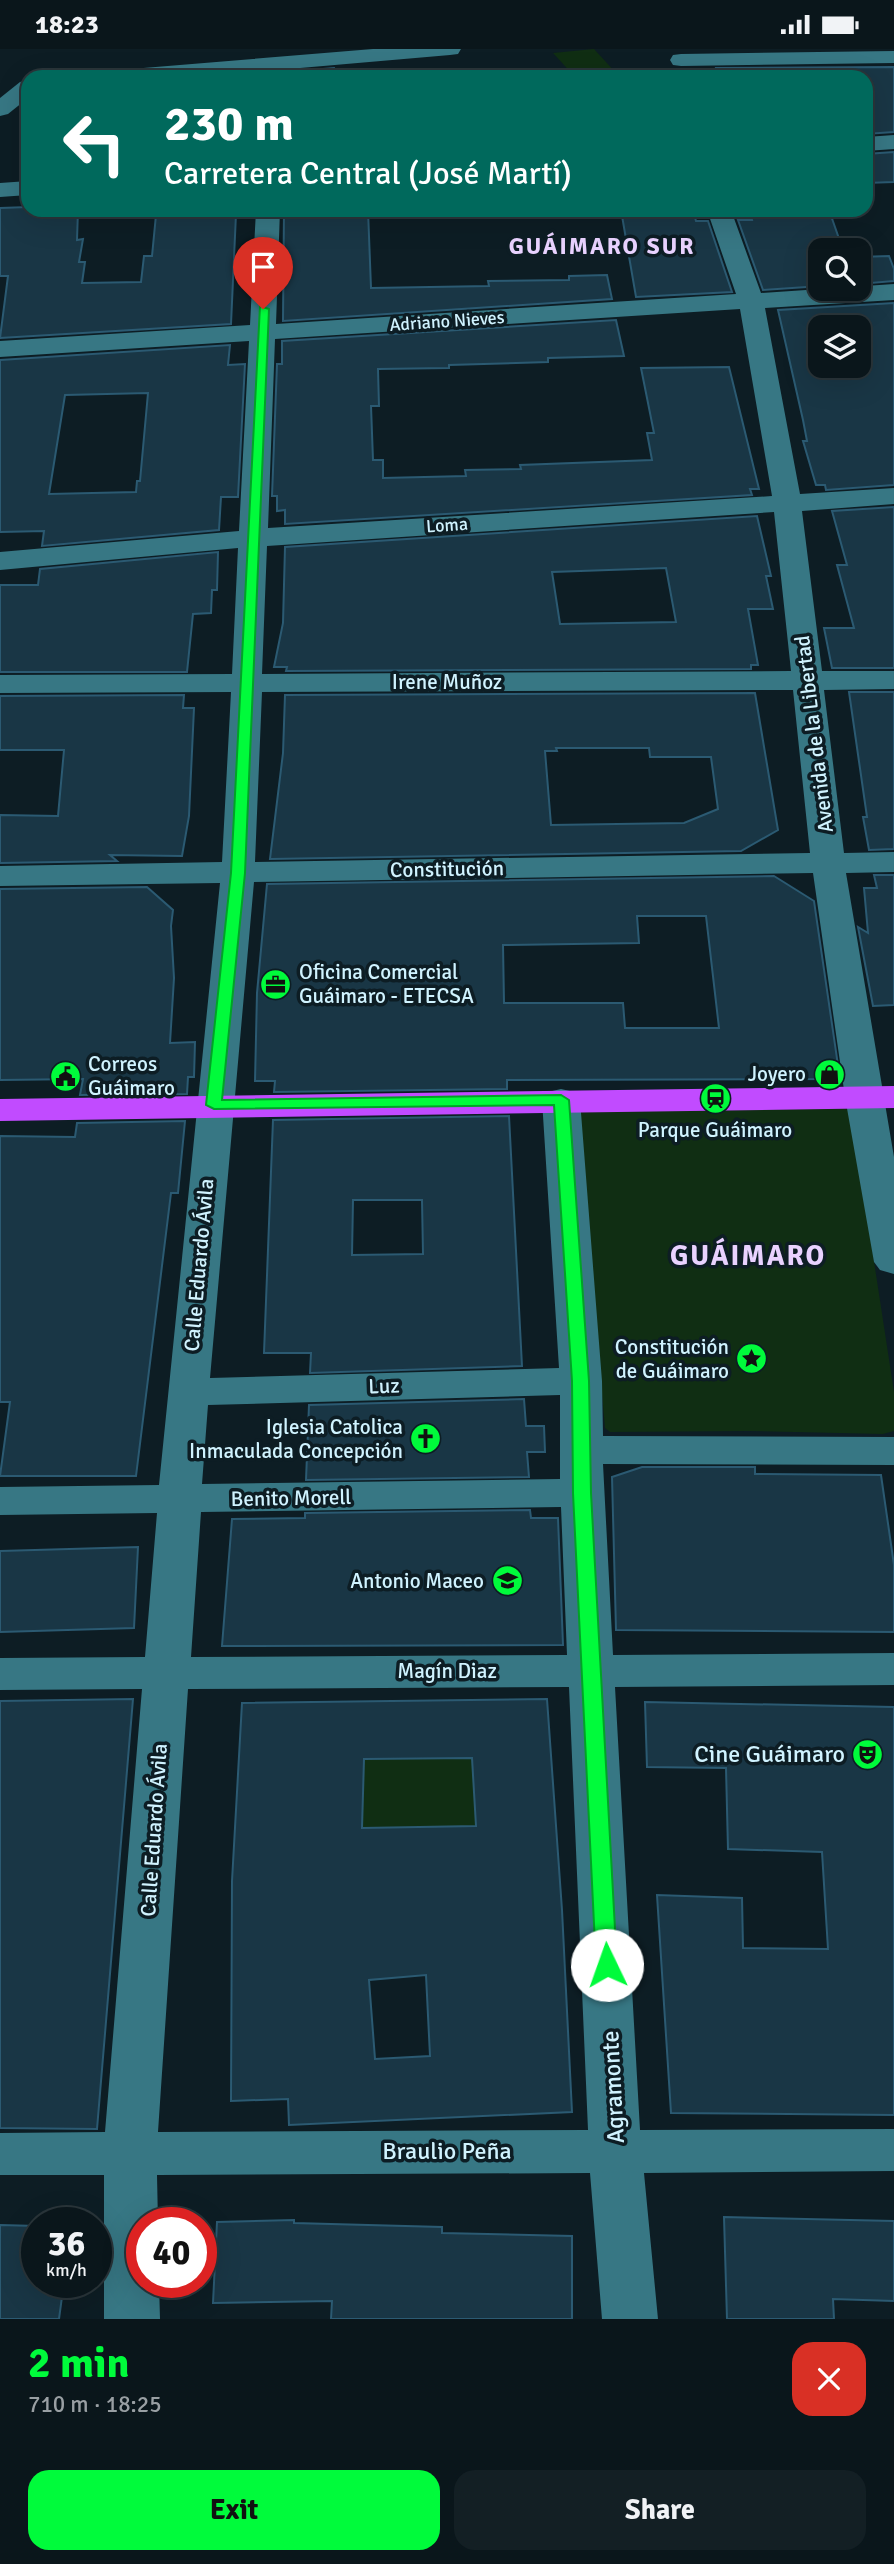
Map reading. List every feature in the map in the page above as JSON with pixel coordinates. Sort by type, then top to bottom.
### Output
[{"type":"highway","points":[[0,1109],[879,1097]]},
{"type":"street","points":[[257,70],[450,49]]},
{"type":"street","points":[[683,62],[894,57]]},
{"type":"street","points":[[0,109],[21,92]]},
{"type":"street","points":[[873,144],[894,142]]},
{"type":"street","points":[[0,190],[21,188]]},
{"type":"street","name":"Calle Eduardo Ávila","points":[[132,2319],[130,2151],[188,1392],[238,873],[268,217]]},
{"type":"street","name":"Avenida de la Libertad","points":[[721,217],[751,300],[787,502],[828,863],[879,1097],[894,1262]]},
{"type":"street","name":"Adriano Nieves","points":[[0,349],[894,292]]},
{"type":"street","name":"Loma","points":[[0,561],[254,538],[894,496]]},
{"type":"street","name":"Irene Muñoz","points":[[0,684],[894,680]]},
{"type":"street","name":"Constitución","points":[[0,876],[894,862]]},
{"type":"street","name":"Agramonte","points":[[561,1100],[581,1381],[582,1493],[615,2151],[631,2319]]},
{"type":"street","name":"Luz","points":[[188,1392],[581,1381]]},
{"type":"street","points":[[583,1450],[894,1451]]},
{"type":"street","name":"Benito Morell","points":[[0,1501],[582,1493]]},
{"type":"street","name":"Magín Diaz","points":[[0,1674],[894,1669]]},
{"type":"street","name":"Braulio Peña","points":[[0,2154],[130,2151],[894,2150]]},
{"type":"green space","points":[[594,49],[613,70],[569,70],[553,53]]},
{"type":"green space","name":"Parque Guáimaro","points":[[836,1105],[851,1111],[894,1392],[894,1431],[883,1434],[610,1432],[605,1428],[577,1112]]},
{"type":"green space","points":[[472,1758],[476,1826],[362,1828],[364,1759]]},
{"type":"building","points":[[894,67],[894,132],[873,134],[873,70],[716,68]]},
{"type":"building","points":[[894,152],[894,182],[873,183],[873,154]]},
{"type":"building","points":[[21,207],[21,217],[78,217],[77,240],[83,239],[79,262],[85,262],[82,283],[141,282],[144,256],[152,256],[156,217],[236,217],[231,324],[0,338],[8,276],[0,276],[0,208]]},
{"type":"building","points":[[284,217],[368,217],[371,288],[489,286],[488,281],[569,280],[569,276],[607,275],[612,299],[283,321]]},
{"type":"building","points":[[622,217],[695,217],[696,221],[708,221],[732,292],[636,297]]},
{"type":"building","points":[[751,217],[831,217],[839,238],[808,238],[808,287],[763,290],[738,220],[752,220]]},
{"type":"building","points":[[889,256],[894,269],[894,281],[871,283],[871,257]]},
{"type":"building","points":[[894,303],[894,485],[826,490],[825,485],[816,485],[803,441],[807,441],[778,310]]},
{"type":"building","points":[[616,320],[624,356],[548,358],[548,362],[449,365],[449,368],[378,369],[379,406],[371,406],[373,460],[383,460],[383,478],[466,476],[465,470],[521,469],[520,465],[652,460],[647,433],[654,433],[641,368],[729,367],[759,489],[750,489],[752,495],[285,524],[285,510],[277,511],[277,496],[272,496],[277,364],[282,364],[282,341]]},
{"type":"building","points":[[230,345],[228,365],[245,364],[238,497],[221,497],[219,530],[42,546],[44,531],[0,532],[0,360]],"holes":[[[148,393],[140,481],[137,481],[136,492],[49,494],[65,395]]]},
{"type":"building","points":[[894,507],[894,668],[832,668],[824,628],[854,628],[837,565],[847,565],[832,511]]},
{"type":"building","points":[[757,516],[771,576],[766,576],[773,609],[748,609],[758,665],[751,665],[751,669],[286,671],[287,667],[274,667],[283,623],[285,547]],"holes":[[[666,568],[676,622],[560,624],[552,572]]]},
{"type":"building","points":[[218,552],[217,590],[212,590],[211,613],[193,614],[187,672],[0,672],[0,585],[38,585],[40,569]]},
{"type":"building","points":[[849,692],[894,692],[894,849],[869,850],[863,817],[867,817]]},
{"type":"building","points":[[755,693],[778,830],[741,851],[270,859],[283,753],[285,695]],"holes":[[[556,748],[649,748],[650,757],[711,757],[718,809],[684,823],[551,825],[545,751],[557,751]]]},
{"type":"building","points":[[184,695],[183,708],[194,708],[189,816],[182,856],[110,855],[117,861],[0,863],[0,815],[58,816],[64,750],[0,750],[0,696]]},
{"type":"building","points":[[874,875],[894,875],[894,1005],[873,1006],[858,927],[868,933],[864,888],[877,888]]},
{"type":"building","points":[[774,876],[814,901],[840,1079],[507,1080],[507,1089],[274,1092],[275,1081],[255,1081],[257,993],[267,884]],"holes":[[[637,916],[706,916],[719,1028],[625,1028],[623,1003],[504,1003],[503,945],[639,943]]]},
{"type":"building","points":[[147,887],[173,910],[171,926],[174,978],[170,1043],[195,1042],[194,1077],[188,1077],[187,1094],[80,1095],[83,1079],[0,1080],[0,889]]},
{"type":"building","points":[[509,1116],[522,1366],[310,1373],[311,1353],[264,1353],[273,1120]],"holes":[[[353,1200],[422,1200],[423,1254],[352,1255]]]},
{"type":"building","points":[[185,1121],[178,1193],[171,1193],[136,1476],[0,1476],[10,1402],[0,1402],[0,1136],[75,1137],[77,1123]]},
{"type":"building","name":"Iglesia Catolica Inmaculada Concepción","points":[[524,1399],[526,1426],[544,1426],[545,1452],[527,1452],[529,1477],[306,1480],[309,1405]]},
{"type":"building","points":[[642,1467],[755,1467],[755,1474],[881,1475],[894,1565],[894,1632],[616,1630],[612,1477]]},
{"type":"building","name":"Antonio Maceo","points":[[530,1510],[531,1518],[558,1518],[563,1645],[222,1646],[232,1519],[305,1518],[305,1513]]},
{"type":"building","points":[[138,1547],[134,1628],[0,1632],[0,1551]]},
{"type":"building","points":[[133,1699],[97,2129],[0,2128],[0,1701]]},
{"type":"building","points":[[547,1699],[562,1910],[572,2112],[289,2125],[288,2099],[231,2101],[232,1881],[242,1703]],"holes":[[[472,1758],[476,1826],[362,1828],[364,1759]],[[426,1975],[430,2056],[375,2059],[369,1980]]]},
{"type":"building","points":[[645,1702],[894,1707],[894,2115],[671,2113],[657,1895],[742,1898],[743,1948],[828,1949],[822,1852],[728,1849],[726,1768],[647,1767]]},
{"type":"building","points":[[724,2217],[894,2221],[894,2301],[833,2299],[834,2319],[727,2319]]},
{"type":"building","points":[[294,2220],[294,2223],[442,2227],[442,2233],[572,2236],[572,2319],[331,2319],[332,2301],[213,2303],[213,2298],[217,2298],[217,2222]]},
{"type":"building","points":[[0,2225],[21,2226],[21,2298],[62,2298],[59,2319],[0,2319]]},
{"type":"place","name":"Oficina Comercial Guáimaro - ETECSA","points":[[276,984]]},
{"type":"place","name":"Joyero","points":[[829,1074]]},
{"type":"place","name":"Correos Guáimaro","points":[[65,1076]]},
{"type":"place","name":"Parque Guáimaro","points":[[715,1098]]},
{"type":"place","name":"Constitución de Guáimaro","points":[[752,1359]]},
{"type":"place","name":"Iglesia Catolica Inmaculada Concepción","points":[[426,1439]]},
{"type":"place","name":"Antonio Maceo","points":[[507,1581]]},
{"type":"place","name":"Cine Guáimaro","points":[[868,1754]]},
{"type":"district","name":"GUÁIMARO SUR","points":[[602,246]]},
{"type":"district","name":"GUÁIMARO","points":[[748,1256]]},
{"type":"route","points":[[263,309],[238,873],[214,1105],[561,1100],[581,1381],[582,1493],[607,1965]]}]
